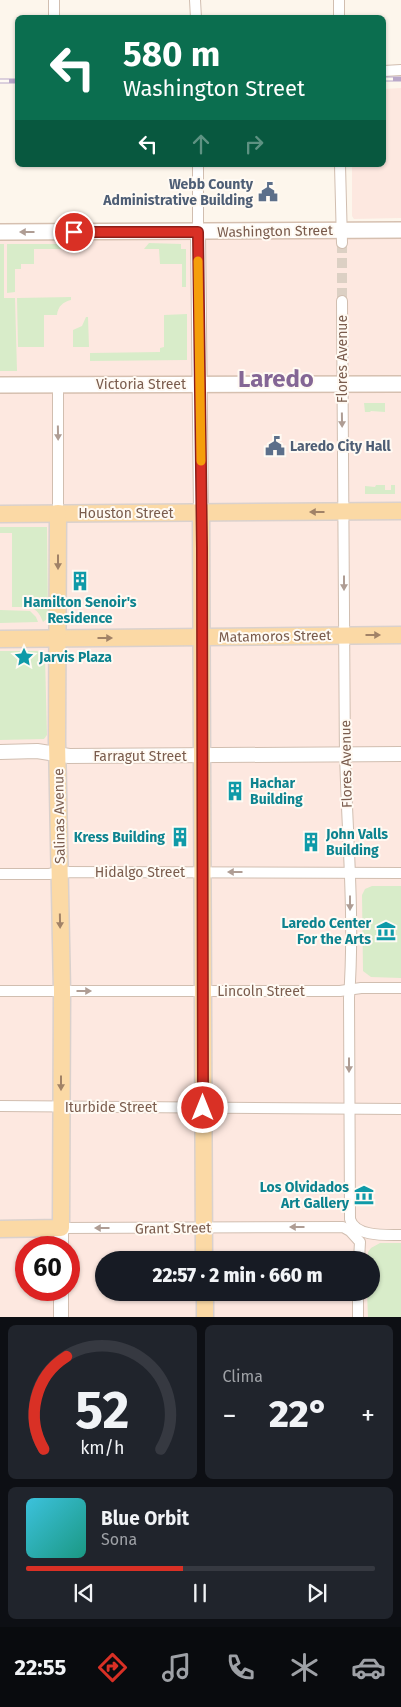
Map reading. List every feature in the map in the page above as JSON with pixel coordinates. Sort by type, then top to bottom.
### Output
[{"type":"main road","name":"Washington Street","points":[[0,232],[198,232],[341,236],[401,230]]},
{"type":"main road","name":"Victoria Street","points":[[0,385],[401,384]]},
{"type":"main road","name":"Houston Street","points":[[0,514],[401,511]]},
{"type":"main road","points":[[201,512],[204,1251]]},
{"type":"main road","name":"Salinas Avenue","points":[[58,513],[56,638],[62,991],[61,1228]]},
{"type":"main road","name":"Matamoros Street","points":[[0,638],[401,635]]},
{"type":"main road","name":"Grant Street","points":[[0,1229],[61,1228]]},
{"type":"main road","points":[[205,1301],[205,1317]]},
{"type":"street","points":[[54,0],[54,15]]},
{"type":"street","points":[[195,0],[196,15]]},
{"type":"street","points":[[339,0],[339,15]]},
{"type":"street","points":[[386,71],[401,70]]},
{"type":"street","points":[[198,167],[201,512]]},
{"type":"street","points":[[340,167],[341,236]]},
{"type":"street","name":"Flores Avenue","points":[[342,301],[345,755],[349,873],[349,1227]]},
{"type":"street","name":"Salinas Avenue","points":[[58,385],[58,513]]},
{"type":"street","name":"Farragut Street","points":[[0,752],[37,751],[58,755],[202,756],[401,754]]},
{"type":"street","name":"Hidalgo Street","points":[[0,874],[49,874],[60,872],[401,873]]},
{"type":"street","name":"Lincoln Street","points":[[0,991],[349,990],[361,988],[401,988]]},
{"type":"street","name":"Iturbide Street","points":[[0,1106],[401,1109]]},
{"type":"street","name":"Grant Street","points":[[61,1228],[337,1226],[349,1227],[379,1235],[401,1235]]},
{"type":"street","points":[[349,1227],[360,1242],[360,1251]]},
{"type":"street","name":"Salinas Avenue","points":[[61,1228],[61,1236]]},
{"type":"street","name":"Grant Street","points":[[360,1242],[379,1235]]},
{"type":"street","points":[[61,1301],[61,1317]]},
{"type":"street","points":[[358,1301],[358,1317]]},
{"type":"shaded area","points":[[401,88],[401,218],[354,219],[352,216],[352,167],[386,167],[386,89]]},
{"type":"shaded area","points":[[401,230],[401,1317],[0,1317],[0,232]]},
{"type":"green space","points":[[149,243],[181,244],[181,249],[186,249],[186,287],[182,287],[182,264],[160,264],[159,249],[144,249]]},
{"type":"green space","points":[[0,244],[4,244],[4,298],[15,298],[17,371],[0,371]]},
{"type":"green space","points":[[7,244],[79,244],[79,249],[34,249],[34,264],[21,264],[21,269],[15,269],[15,292],[7,293]]},
{"type":"green space","points":[[71,297],[71,300],[63,303],[57,315],[44,315],[44,347],[18,347],[17,298]]},
{"type":"green space","points":[[187,314],[187,360],[90,361],[90,353],[160,352],[160,348],[164,347],[164,315]]},
{"type":"green space","points":[[86,317],[88,317],[89,347],[73,347],[73,330],[82,326]]},
{"type":"green space","points":[[364,403],[385,403],[385,412],[365,412]]},
{"type":"green space","points":[[376,485],[385,485],[385,490],[391,490],[391,485],[395,485],[395,494],[365,494],[365,486],[375,487]]},
{"type":"green space","points":[[0,527],[47,527],[48,618],[43,622],[38,612],[32,608],[12,607],[12,533],[0,533]]},
{"type":"green space","points":[[0,610],[30,611],[38,622],[0,623]]},
{"type":"green space","name":"Jarvis Plaza","points":[[0,651],[37,651],[44,653],[47,735],[44,739],[0,740]]},
{"type":"green space","points":[[372,886],[401,886],[401,978],[371,977],[363,971],[362,895],[365,889]]},
{"type":"green space","points":[[380,1243],[401,1243],[401,1317],[368,1317],[367,1301],[380,1301],[380,1251],[369,1251]]},
{"type":"tunnel","points":[[342,243],[342,301]]},
{"type":"railway","points":[[386,79],[401,79]]},
{"type":"railway","points":[[0,81],[15,81]]},
{"type":"slow traffic","points":[[198,261],[201,461]]},
{"type":"place","name":"Webb County Administrative Building","points":[[268,192]]},
{"type":"place","name":"Laredo City Hall","points":[[275,446]]},
{"type":"place","name":"Hamilton Senoir's Residence","points":[[80,581]]},
{"type":"place","name":"Jarvis Plaza","points":[[24,657]]},
{"type":"place","name":"Hachar Building","points":[[235,791]]},
{"type":"place","name":"Kress Building","points":[[180,837]]},
{"type":"place","name":"John Valls Building","points":[[311,842]]},
{"type":"place","name":"Laredo Center For the Arts","points":[[386,931]]},
{"type":"place","name":"Los Olvidados Art Gallery","points":[[364,1195]]},
{"type":"district","name":"Laredo","points":[[276,379]]},
{"type":"route","points":[[74,232],[198,232],[202,548],[203,1108]]}]
